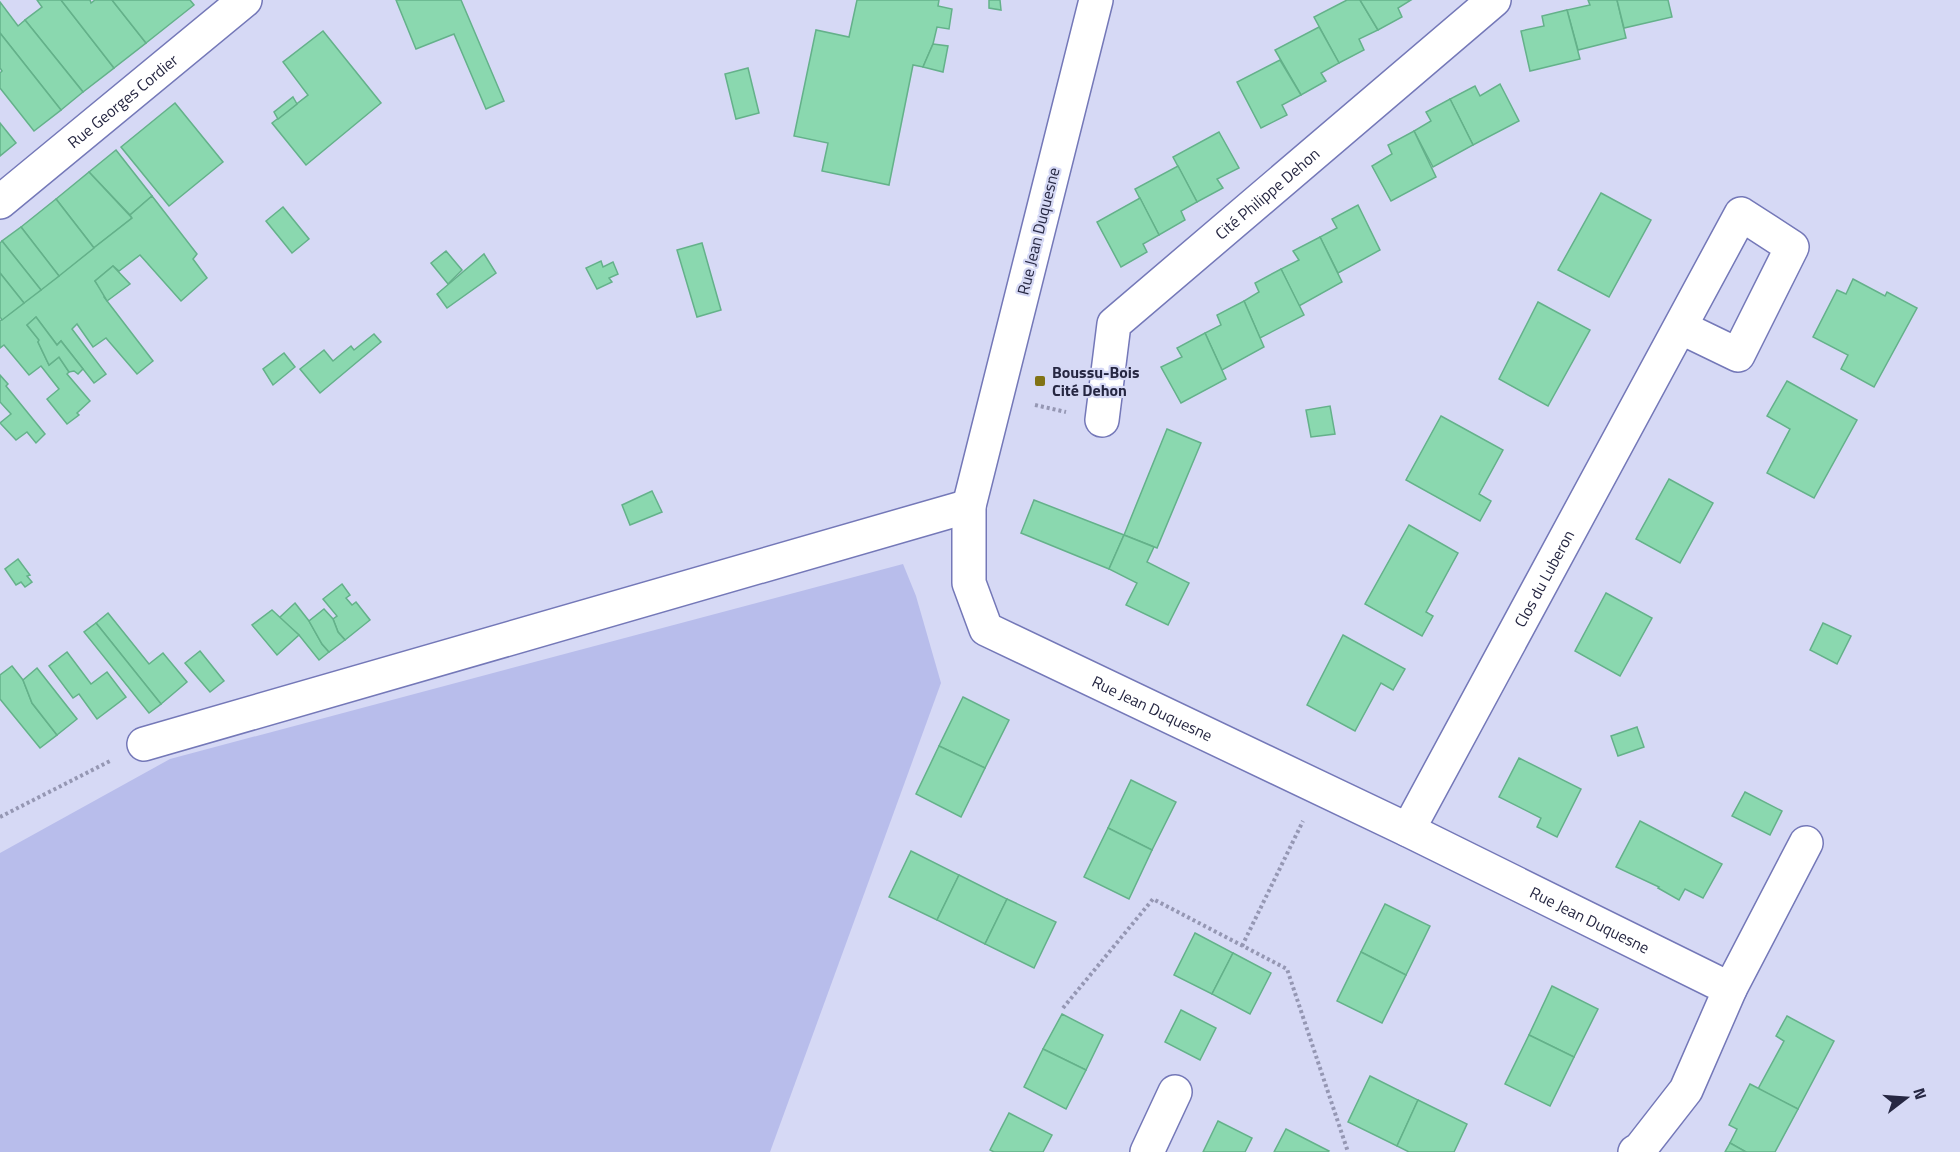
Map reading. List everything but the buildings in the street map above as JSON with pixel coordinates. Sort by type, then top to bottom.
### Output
[{"type":"street","name":"Rue Georges Cordier","points":[[0,202],[245,0]]},
{"type":"street","name":"Rue Jean Duquesne","points":[[1096,0],[969,506],[969,583],[986,629],[1408,830],[1730,989]]},
{"type":"street","name":"Cité Philippe Dehon","points":[[1102,420],[1114,324],[1494,0]]},
{"type":"street","name":"Clos du Luberon","points":[[1408,830],[1680,327]]},
{"type":"street","points":[[144,744],[969,506]]},
{"type":"street","points":[[1635,1152],[1640,1149],[1686,1090],[1730,989],[1806,843]]},
{"type":"street","points":[[1147,1152],[1175,1092]]},
{"type":"path","points":[[0,817],[144,744]]},
{"type":"path","points":[[1242,946],[1319,788]]},
{"type":"path","points":[[1063,1008],[1153,899],[1287,969],[1348,1152]]},
{"type":"shaded area","points":[[903,564],[916,596],[941,683],[770,1152],[0,1152],[0,853],[170,759]]},
{"type":"place","name":"Boussu-Bois Cité Dehon","points":[[1040,381]]}]
